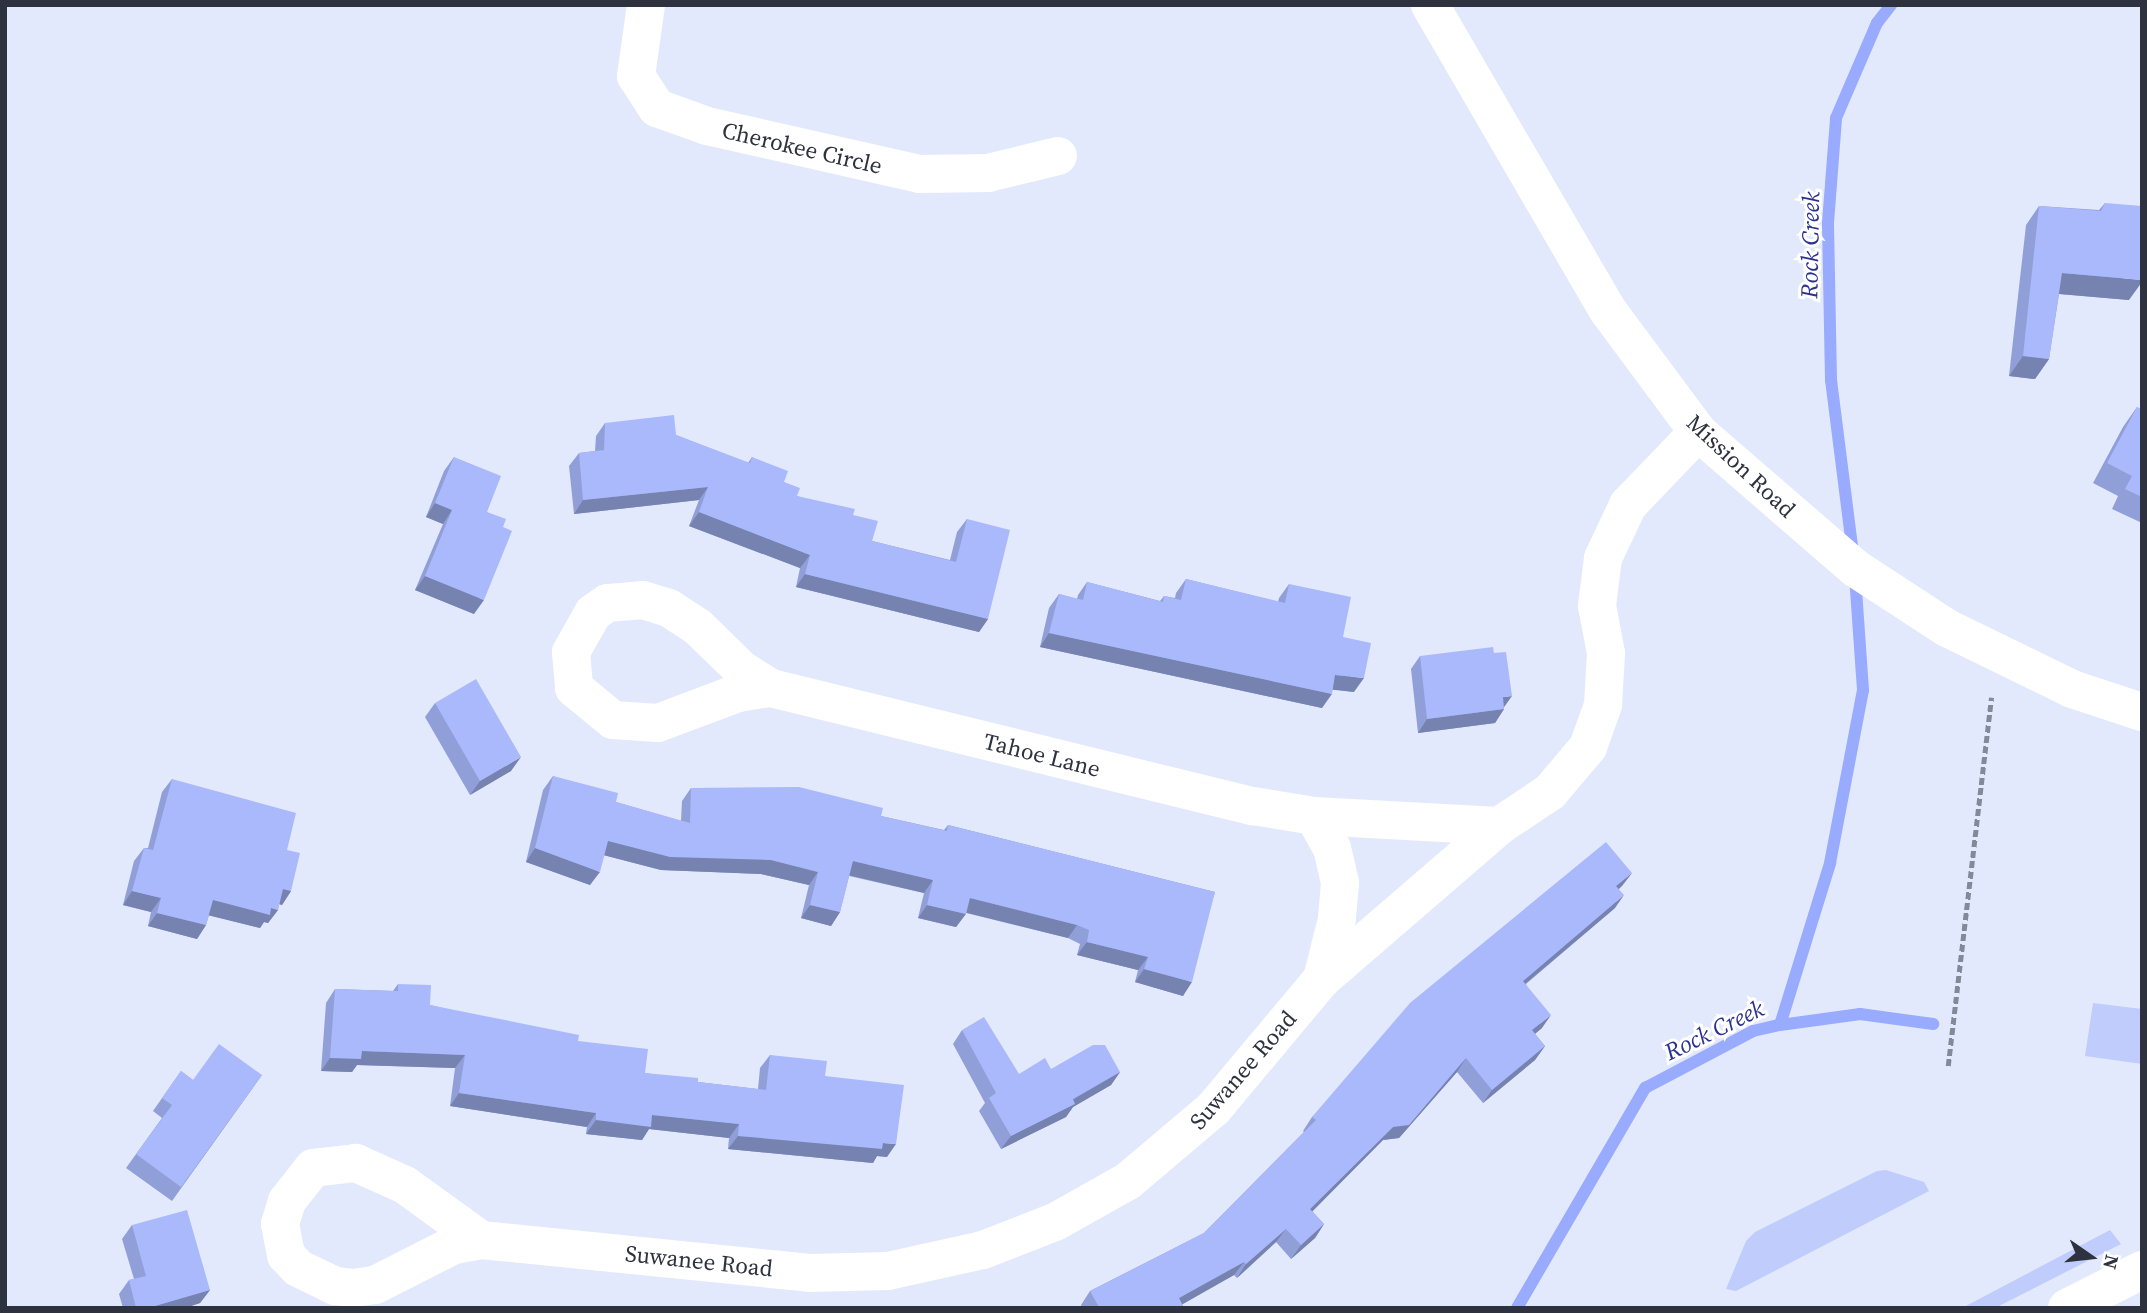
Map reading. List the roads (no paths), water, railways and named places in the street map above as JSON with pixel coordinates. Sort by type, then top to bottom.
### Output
[{"type":"street","name":"Cherokee Circle","points":[[646,5],[636,76],[657,108],[708,127],[920,174],[988,173],[1058,156]]},
{"type":"street","name":"Mission Road","points":[[1430,5],[1609,312],[1709,442],[1856,568],[1980,644],[2072,689],[2142,712]]},
{"type":"street","name":"Suwanee Road","points":[[481,1240],[405,1185],[356,1163],[313,1168],[287,1201],[280,1224],[286,1255],[298,1268],[335,1286],[353,1289],[375,1285],[454,1245],[481,1240],[810,1273],[888,1271],[983,1250],[1055,1222],[1128,1181],[1167,1153],[1214,1108],[1322,979],[1499,826],[1550,792],[1588,747],[1603,705],[1606,653],[1597,606],[1603,558],[1628,505],[1709,442]]},
{"type":"street","name":"Tahoe Lane","points":[[771,688],[738,693],[658,723],[613,720],[573,688],[571,652],[593,613],[607,603],[643,600],[669,608],[698,627],[741,669],[771,688],[1197,794],[1314,816],[1499,826]]},
{"type":"street","points":[[1314,816],[1332,848],[1340,883],[1337,919],[1322,979]]},
{"type":"street","points":[[2067,1308],[2142,1270]]},
{"type":"waterway","name":"Rock Creek","points":[[1853,554],[1831,380],[1828,223],[1836,118],[1877,23],[1891,5]]},
{"type":"waterway","name":"Rock Creek","points":[[1517,1308],[1645,1088],[1753,1031],[1780,1025],[1830,863],[1863,690],[1855,576]]},
{"type":"waterway","points":[[1780,1025],[1860,1014],[1933,1024]]}]
